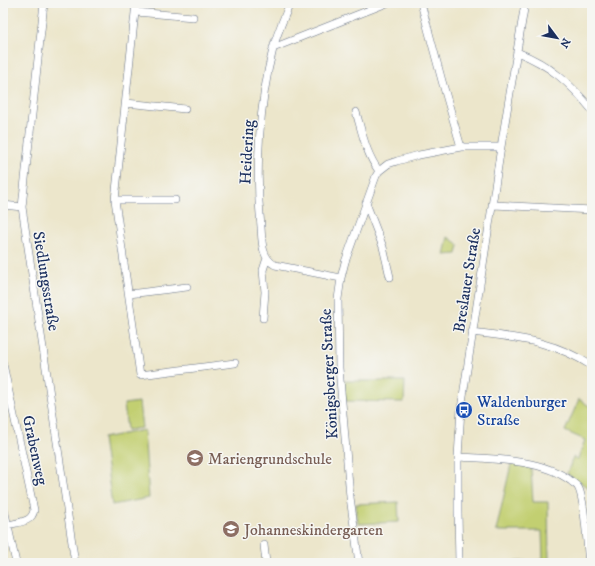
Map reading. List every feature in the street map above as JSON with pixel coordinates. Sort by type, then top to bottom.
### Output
[{"type":"street","name":"Siedlungsstraße","points":[[44,3],[22,208],[75,563]]},
{"type":"street","points":[[136,3],[115,200],[140,375],[235,363]]},
{"type":"street","name":"Heidering","points":[[263,318],[265,292],[263,270],[266,258],[258,196],[258,165],[265,93],[273,48],[290,3]]},
{"type":"street","points":[[273,48],[387,3]]},
{"type":"street","points":[[421,3],[461,147]]},
{"type":"street","name":"Breslauer Straße","points":[[459,563],[458,457],[461,409],[525,3]]},
{"type":"street","points":[[136,12],[193,17]]},
{"type":"street","points":[[517,52],[532,58],[562,77],[592,110]]},
{"type":"street","points":[[126,103],[184,109]]},
{"type":"street","points":[[356,112],[369,155],[373,164],[380,171]]},
{"type":"street","points":[[266,258],[275,265],[341,278],[345,262],[366,203],[380,171],[388,164],[461,147],[501,148]]},
{"type":"street","points":[[115,200],[175,200]]},
{"type":"street","points":[[366,203],[383,247],[390,276]]},
{"type":"street","points":[[3,205],[22,208]]},
{"type":"street","points":[[493,205],[592,210]]},
{"type":"street","name":"Königsberger Straße","points":[[341,278],[338,307],[340,383],[350,497],[359,563]]},
{"type":"street","points":[[129,294],[187,287]]},
{"type":"street","points":[[472,332],[522,339],[563,349],[592,366]]},
{"type":"street","name":"Grabenweg","points":[[3,364],[34,510],[29,519],[8,525]]},
{"type":"street","points":[[458,457],[494,459],[533,465],[561,474],[578,487],[582,499],[589,563]]},
{"type":"street","points":[[3,504],[16,563]]},
{"type":"street","points":[[264,545],[266,563]]},
{"type":"green space","points":[[448,237],[459,245],[457,254],[444,255]]},
{"type":"green space","points":[[343,381],[405,381],[404,402],[345,401]]},
{"type":"green space","points":[[579,399],[592,408],[592,490],[567,474],[573,457],[578,459],[585,440],[565,431]]},
{"type":"green space","points":[[139,402],[142,428],[127,430],[124,404]]},
{"type":"green space","points":[[144,430],[149,498],[112,505],[103,438]]},
{"type":"green space","points":[[511,464],[531,467],[533,502],[548,502],[549,563],[499,563],[543,560],[542,531],[496,531]]},
{"type":"green space","points":[[398,502],[399,522],[358,524],[356,504]]},
{"type":"place","name":"Waldenburger Straße","points":[[464,410]]},
{"type":"place","name":"Mariengrundschule","points":[[195,458]]},
{"type":"place","name":"Johanneskindergarten","points":[[231,529]]}]
